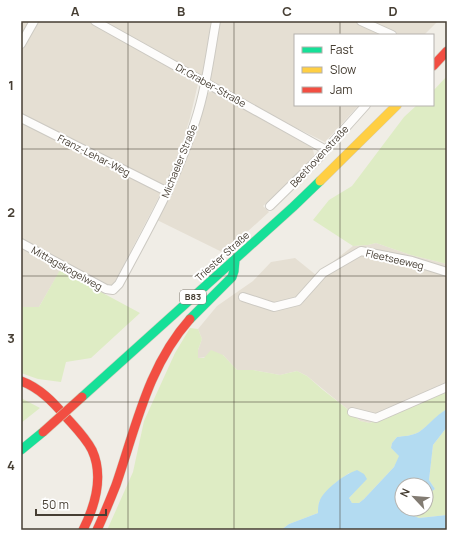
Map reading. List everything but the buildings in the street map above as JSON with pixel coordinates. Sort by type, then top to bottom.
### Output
[{"type":"main road","points":[[434,65],[447,51]]},
{"type":"main road","name":"Triester Straße","points":[[22,448],[82,398],[235,260],[318,183],[396,106]]},
{"type":"main road","points":[[96,530],[113,495],[141,404],[154,374],[177,333],[233,275],[235,260]]},
{"type":"main road","points":[[21,381],[34,386],[45,394],[73,425],[92,451],[96,463],[96,493],[92,509],[83,530]]},
{"type":"street","points":[[21,44],[34,21]]},
{"type":"street","name":"Dr.Graber-Straße","points":[[95,21],[326,150]]},
{"type":"street","name":"Michaeler Straße","points":[[113,290],[119,284],[168,192],[188,142],[196,121],[206,83],[216,21]]},
{"type":"street","points":[[361,21],[390,34]]},
{"type":"street","name":"Beethovenstraße","points":[[270,206],[315,162],[365,106]]},
{"type":"street","name":"Franz-Lehar-Weg","points":[[21,118],[168,192]]},
{"type":"street","name":"Mittagskogelweg","points":[[21,243],[106,289],[113,290]]},
{"type":"street","name":"Fleetseeweg","points":[[243,297],[274,307],[298,301],[323,274],[361,251],[412,261],[447,272]]},
{"type":"street","points":[[352,412],[376,418],[447,387]]},
{"type":"shaded area","points":[[21,21],[438,21],[425,34],[294,34],[294,106],[358,106],[325,142],[288,124],[200,75],[190,118],[178,157],[112,287],[65,262],[39,307],[21,307]]},
{"type":"shaded area","points":[[211,91],[310,146],[314,154],[313,159],[263,206],[269,212],[224,253],[157,220],[180,175],[195,136],[208,93]]},
{"type":"shaded area","points":[[376,243],[411,255],[447,264],[447,393],[391,413],[370,423],[360,421],[307,376],[297,371],[280,375],[253,370],[237,370],[223,355],[198,358],[198,350],[202,339],[198,329],[217,306],[253,281],[271,262],[295,258],[316,275],[353,246]]},
{"type":"green space","points":[[447,76],[447,264],[411,255],[376,243],[353,246],[313,220],[329,200],[352,186],[404,117],[416,106],[434,106],[434,90]]},
{"type":"green space","points":[[60,270],[140,313],[91,358],[66,362],[61,382],[38,379],[21,373],[21,307],[39,307]]},
{"type":"green space","points":[[190,328],[198,329],[202,339],[198,350],[198,358],[204,358],[211,350],[223,355],[237,370],[253,370],[280,375],[297,371],[307,376],[360,421],[370,423],[391,413],[447,392],[447,409],[419,432],[397,437],[392,443],[391,448],[400,456],[394,467],[359,503],[352,503],[349,498],[366,479],[349,473],[334,484],[319,502],[318,513],[289,524],[281,530],[109,530],[108,528],[133,472],[144,421],[175,353]]},
{"type":"green space","points":[[21,398],[40,408],[21,423]]},
{"type":"green space","points":[[447,427],[447,515],[434,516],[434,477],[429,477],[433,445]]},
{"type":"water","points":[[447,409],[447,427],[433,445],[429,477],[394,477],[394,517],[419,518],[447,515],[447,530],[281,530],[289,524],[318,513],[319,502],[326,491],[341,478],[357,470],[364,474],[367,479],[349,498],[352,503],[359,503],[394,467],[399,456],[391,448],[392,443],[397,437],[419,432]]},
{"type":"traffic: fast","points":[[82,397],[320,181]]},
{"type":"traffic: fast","points":[[190,319],[232,277],[235,260]]},
{"type":"traffic: fast","points":[[21,450],[43,432]]},
{"type":"traffic: slow","points":[[320,181],[396,106]]},
{"type":"traffic: jam","points":[[434,65],[447,51]]},
{"type":"traffic: jam","points":[[97,530],[116,485],[137,419],[153,377],[176,337],[190,319]]},
{"type":"traffic: jam","points":[[21,381],[34,387],[51,401],[87,441],[92,450],[96,460],[98,480],[94,501],[83,530]]},
{"type":"traffic: jam","points":[[43,432],[82,397]]}]
